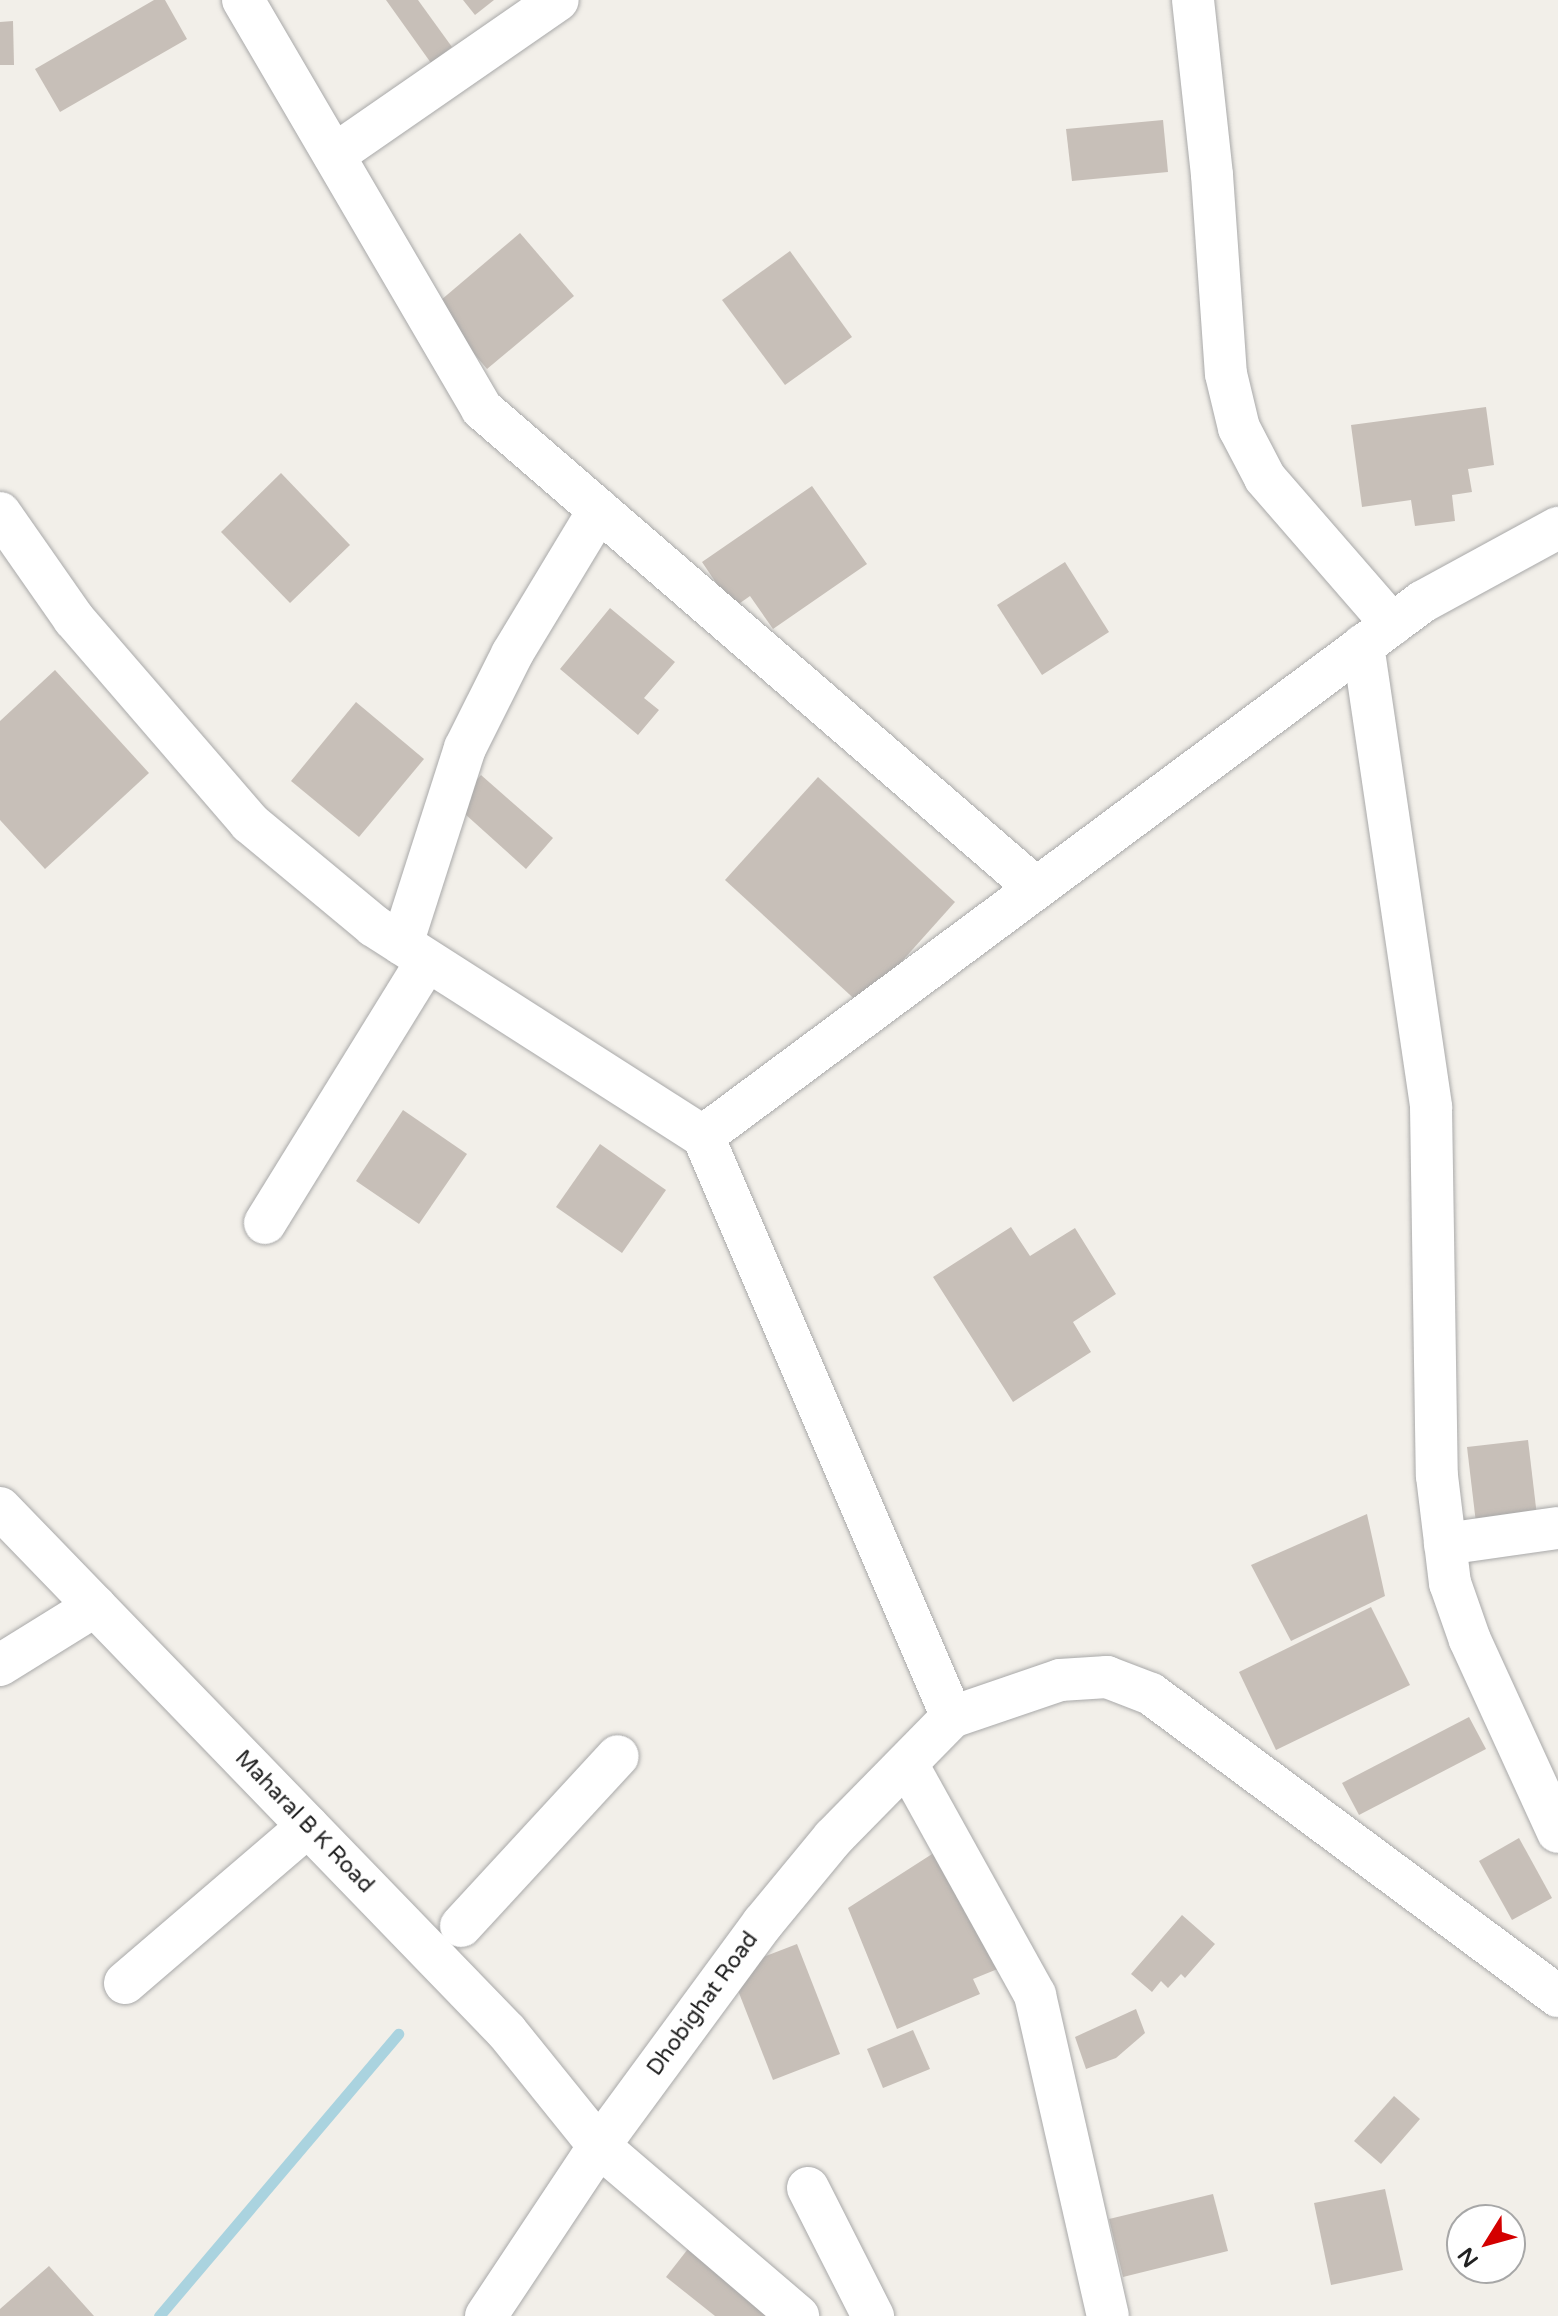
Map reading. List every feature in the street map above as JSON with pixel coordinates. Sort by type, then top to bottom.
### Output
[{"type":"street","points":[[243,0],[482,409],[1036,888]]},
{"type":"street","points":[[334,155],[558,0]]},
{"type":"street","points":[[1193,0],[1226,374],[1239,428],[1265,478],[1378,634],[1431,1107],[1437,1476],[1450,1583],[1470,1640],[1558,1832]]},
{"type":"street","points":[[265,1223],[415,953],[465,748],[512,654],[599,510]]},
{"type":"street","points":[[0,513],[74,619],[250,823],[415,953],[703,1136],[952,1717],[1060,1680],[1107,1677],[1131,1682],[1558,1996]]},
{"type":"street","points":[[703,1136],[1378,634],[1558,528]]},
{"type":"street","name":"Maharal B K Road","points":[[0,1508],[507,2032],[599,2146],[798,2316]]},
{"type":"street","points":[[1445,1544],[1558,1528]]},
{"type":"street","points":[[0,1665],[95,1606]]},
{"type":"street","name":"Dhobighat Road","points":[[486,2316],[599,2146],[763,1923],[833,1838],[952,1717]]},
{"type":"street","points":[[461,1926],[618,1756]]},
{"type":"street","points":[[907,1764],[1035,1995],[1095,2312]]},
{"type":"street","points":[[125,1983],[308,1826]]},
{"type":"street","points":[[808,2188],[873,2316]]},
{"type":"building","points":[[154,0],[165,0],[187,39],[60,112],[35,69]]},
{"type":"building","points":[[386,0],[418,0],[452,47],[431,63]]},
{"type":"building","points":[[463,0],[494,0],[475,15]]},
{"type":"building","points":[[13,21],[14,65],[0,65],[0,22]]},
{"type":"building","points":[[1163,120],[1168,172],[1072,181],[1066,129]]},
{"type":"building","points":[[520,233],[574,296],[487,369],[434,306]]},
{"type":"building","points":[[790,251],[852,337],[785,385],[722,300]]},
{"type":"building","points":[[1486,407],[1494,465],[1468,469],[1472,492],[1452,495],[1455,521],[1415,526],[1411,500],[1362,507],[1351,425]]},
{"type":"building","points":[[281,473],[350,545],[290,603],[221,532]]},
{"type":"building","points":[[812,486],[867,564],[773,629],[750,596],[733,608],[702,562]]},
{"type":"building","points":[[1065,562],[1109,632],[1042,675],[997,605]]},
{"type":"building","points":[[610,608],[675,662],[644,698],[659,710],[638,735],[560,669]]},
{"type":"building","points":[[55,670],[149,773],[45,869],[0,820],[0,721]]},
{"type":"building","points":[[356,702],[424,759],[359,837],[291,781]]},
{"type":"building","points":[[481,775],[553,838],[526,869],[455,805]]},
{"type":"building","points":[[818,777],[955,902],[862,1006],[725,880]]},
{"type":"building","points":[[403,1110],[467,1154],[419,1224],[356,1181]]},
{"type":"building","points":[[600,1144],[666,1190],[622,1253],[556,1207]]},
{"type":"building","points":[[1011,1227],[1030,1256],[1075,1228],[1116,1294],[1073,1322],[1091,1352],[1013,1402],[933,1277]]},
{"type":"building","points":[[1528,1440],[1537,1516],[1476,1523],[1467,1447]]},
{"type":"building","points":[[1367,1514],[1385,1596],[1291,1641],[1251,1565]]},
{"type":"building","points":[[1371,1607],[1410,1685],[1276,1750],[1239,1672]]},
{"type":"building","points":[[1469,1717],[1486,1749],[1359,1815],[1342,1783]]},
{"type":"building","points":[[1519,1838],[1552,1898],[1512,1920],[1479,1861]]},
{"type":"building","points":[[943,1847],[1000,1968],[973,1979],[980,1994],[897,2029],[848,1908]]},
{"type":"building","points":[[1182,1915],[1215,1944],[1185,1978],[1181,1974],[1168,1988],[1161,1981],[1152,1992],[1131,1974]]},
{"type":"building","points":[[797,1944],[840,2054],[773,2080],[730,1970]]},
{"type":"building","points":[[1136,2009],[1145,2033],[1116,2058],[1086,2069],[1075,2037]]},
{"type":"building","points":[[913,2030],[930,2069],[883,2088],[867,2049]]},
{"type":"building","points":[[1394,2096],[1420,2119],[1381,2164],[1354,2141]]},
{"type":"building","points":[[1385,2189],[1403,2270],[1331,2285],[1314,2203]]},
{"type":"building","points":[[1213,2194],[1228,2251],[1123,2277],[1109,2219]]},
{"type":"building","points":[[691,2245],[780,2316],[715,2316],[666,2277]]},
{"type":"building","points":[[49,2266],[94,2316],[0,2316],[0,2309]]},
{"type":"waterway","points":[[159,2316],[398,2034]]}]
